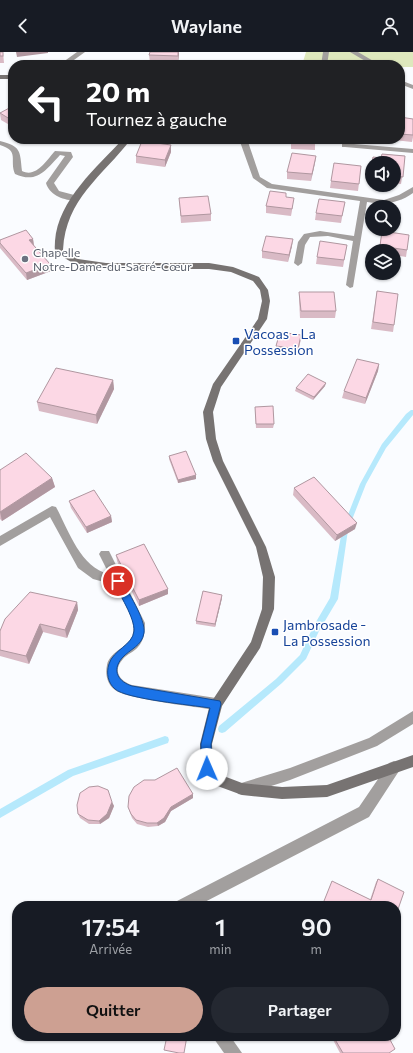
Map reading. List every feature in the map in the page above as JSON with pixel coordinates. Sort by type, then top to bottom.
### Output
[{"type":"main road","points":[[123,144],[75,198],[61,224],[58,237],[59,251],[76,261],[106,266],[209,266],[233,270],[256,279],[264,290],[266,302],[262,319],[216,386],[208,412],[211,439],[218,461],[261,547],[268,577],[268,609],[256,644],[216,704],[206,744],[207,769],[217,780],[242,789],[282,793],[327,791],[413,761]]},
{"type":"street","points":[[70,60],[82,52]]},
{"type":"street","points":[[353,52],[368,60]]},
{"type":"street","points":[[0,143],[10,146],[16,151],[18,172],[26,176],[39,173],[58,153],[68,154],[69,157],[50,183],[54,192],[75,198]]},
{"type":"street","points":[[245,144],[257,178],[270,186],[384,202],[402,197],[413,189]]},
{"type":"street","points":[[345,145],[413,150]]},
{"type":"street","points":[[350,285],[364,199]]},
{"type":"street","points":[[298,263],[304,238],[307,235],[317,232],[358,238]]},
{"type":"street","points":[[0,542],[52,510],[82,565],[97,576],[118,581]]},
{"type":"street","points":[[105,554],[139,623],[139,633],[135,643],[119,655],[113,664],[112,676],[119,686],[132,691],[216,704]]},
{"type":"street","points":[[242,789],[290,774],[373,742],[413,717]]},
{"type":"street","points":[[192,901],[364,812],[394,767]]},
{"type":"street","points":[[224,1041],[234,1053]]},
{"type":"green space","points":[[306,52],[413,52],[413,67],[405,67],[405,60],[304,60]]},
{"type":"building","points":[[0,52],[3,52],[3,56],[0,56]]},
{"type":"building","points":[[150,52],[178,52],[178,56],[149,55]]},
{"type":"building","points":[[8,109],[8,118],[0,113]]},
{"type":"building","points":[[405,118],[413,119],[413,135],[405,134]]},
{"type":"building","points":[[141,144],[171,145],[165,160],[136,156]]},
{"type":"building","points":[[292,153],[316,156],[312,174],[287,172]]},
{"type":"building","points":[[382,154],[405,156],[403,177],[401,177],[401,156],[382,156]]},
{"type":"building","points":[[334,163],[361,166],[359,184],[331,181]]},
{"type":"building","points":[[270,191],[286,193],[286,197],[294,198],[292,209],[266,206]]},
{"type":"building","points":[[208,196],[211,214],[181,216],[179,198]]},
{"type":"building","points":[[319,199],[345,202],[342,216],[316,213]]},
{"type":"building","name":"Chapelle Notre-Dame-du-Sacré-Cœur","points":[[26,230],[33,239],[29,240],[50,264],[26,273],[0,243],[0,240]]},
{"type":"building","points":[[401,234],[409,235],[407,250],[401,249],[401,244],[380,244],[381,236],[401,236]]},
{"type":"building","points":[[266,236],[293,239],[289,255],[262,251]]},
{"type":"building","points":[[320,241],[347,245],[344,260],[317,257]]},
{"type":"building","points":[[377,291],[398,294],[394,325],[373,322]]},
{"type":"building","points":[[299,292],[334,292],[336,311],[301,311]]},
{"type":"building","points":[[280,332],[301,335],[298,349],[276,346]]},
{"type":"building","points":[[357,359],[379,364],[366,398],[344,391]]},
{"type":"building","points":[[56,368],[113,380],[96,415],[37,402]]},
{"type":"building","points":[[308,374],[326,383],[314,397],[296,388]]},
{"type":"building","points":[[273,406],[274,424],[256,424],[255,407]]},
{"type":"building","points":[[186,451],[196,475],[178,480],[169,456]]},
{"type":"building","points":[[26,453],[52,478],[0,512],[0,470]]},
{"type":"building","points":[[314,477],[357,523],[337,535],[294,488]]},
{"type":"building","points":[[94,490],[111,516],[86,527],[69,501]]},
{"type":"building","points":[[144,544],[168,589],[139,600],[116,555]]},
{"type":"building","points":[[203,591],[222,595],[215,624],[196,621]]},
{"type":"building","points":[[30,592],[77,602],[65,630],[40,624],[26,656],[0,650],[0,631],[5,619]]},
{"type":"building","points":[[177,768],[193,794],[171,807],[164,818],[157,823],[147,823],[136,820],[128,807],[129,796],[134,787],[144,780],[155,780]]},
{"type":"building","points":[[98,786],[108,790],[112,802],[107,814],[99,821],[88,820],[78,814],[77,805],[80,793],[89,787]]},
{"type":"building","points":[[378,879],[404,892],[401,901],[324,901],[332,881],[371,900]]},
{"type":"building","points":[[166,1041],[186,1041],[184,1053],[164,1050]]},
{"type":"building","points":[[336,1041],[391,1041],[395,1049],[389,1053],[343,1053]]},
{"type":"waterway","points":[[222,729],[279,681],[303,657],[316,629],[334,599],[345,530],[363,484],[384,446],[408,416],[413,412]]},
{"type":"waterway","points":[[0,814],[71,773],[165,740]]},
{"type":"place","name":"Chapelle Notre-Dame-du-Sacré-Cœur","points":[[25,259]]},
{"type":"place","name":"Vacoas - La Possession","points":[[236,341]]},
{"type":"place","name":"Jambrosade - La Possession","points":[[275,632]]},
{"type":"route","points":[[118,581],[139,623],[139,633],[135,643],[119,655],[113,664],[112,676],[119,686],[132,691],[216,704],[206,744],[207,769]]}]
